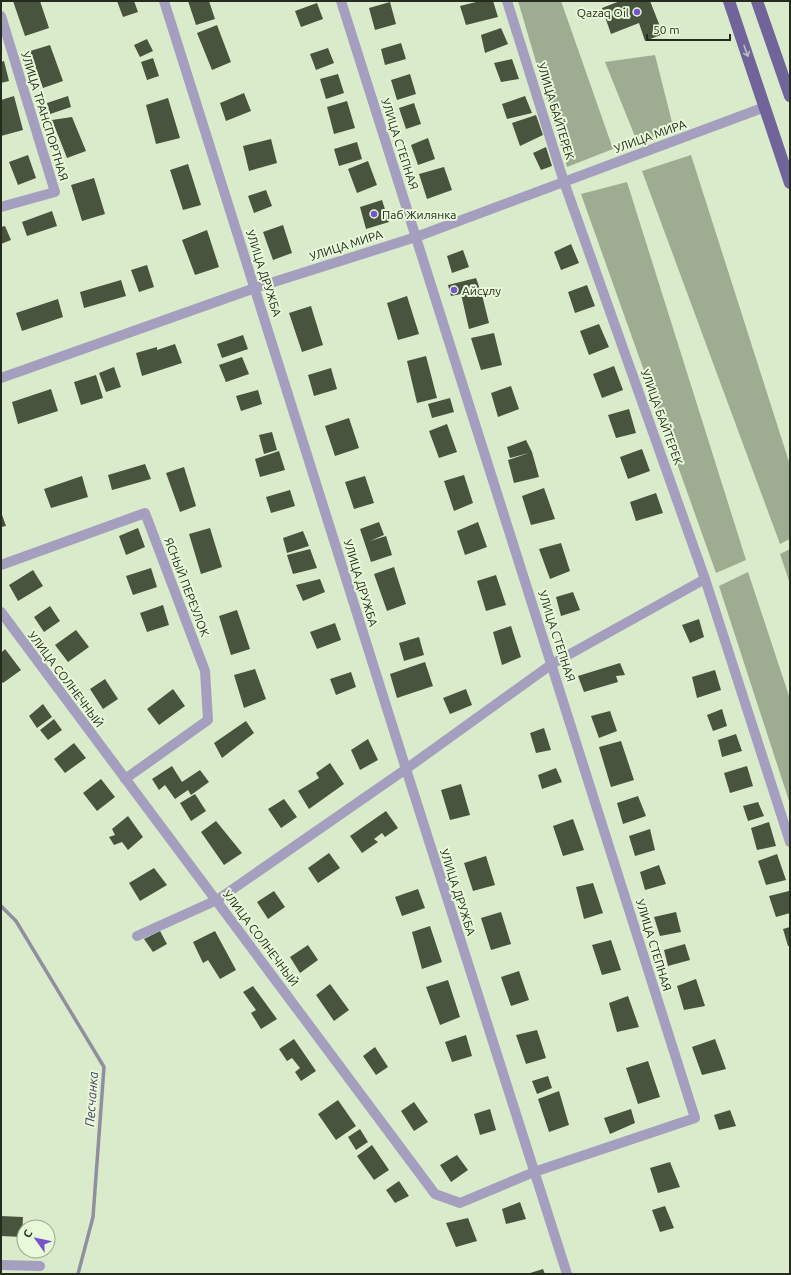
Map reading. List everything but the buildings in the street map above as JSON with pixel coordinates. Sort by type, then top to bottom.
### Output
[{"type":"main road","points":[[729,1],[790,183]]},
{"type":"main road","points":[[757,1],[790,96]]},
{"type":"street","name":"УЛИЦА ДРУЖБА","points":[[164,1],[567,1274]]},
{"type":"street","name":"УЛИЦА СТЕПНАЯ","points":[[341,1],[695,1118],[534,1172]]},
{"type":"street","name":"УЛИЦА БАЙТЕРЕК","points":[[507,1],[564,182],[706,579],[790,842]]},
{"type":"street","name":"УЛИЦА ТРАНСПОРТНАЯ","points":[[1,16],[55,192],[1,207]]},
{"type":"street","name":"УЛИЦА МИРА","points":[[1,378],[255,288],[416,237],[765,107]]},
{"type":"street","name":"ЯСНЫЙ ПЕРЕУЛОК","points":[[1,565],[145,513],[205,671],[208,720],[125,779]]},
{"type":"street","points":[[137,936],[217,900],[406,769],[552,664],[706,579]]},
{"type":"street","name":"УЛИЦА СОЛНЕЧНЫЙ","points":[[1,612],[435,1194],[460,1203],[534,1172]]},
{"type":"street","points":[[1,1265],[40,1266]]},
{"type":"green space","points":[[518,1],[561,1],[613,149],[567,167]]},
{"type":"green space","points":[[655,55],[674,130],[638,144],[605,62]]},
{"type":"green space","points":[[691,155],[790,465],[790,539],[780,544],[642,171]]},
{"type":"green space","points":[[627,182],[746,560],[716,573],[581,194]]},
{"type":"green space","points":[[790,549],[790,584],[780,554]]},
{"type":"green space","points":[[748,572],[790,699],[790,804],[719,586]]},
{"type":"waterway","name":"Песчанка","points":[[1,906],[16,921],[104,1067],[93,1217],[78,1274]]},
{"type":"place","name":"Qazaq Oil","points":[[637,12]]},
{"type":"place","name":"Паб Жилянка","points":[[374,214]]},
{"type":"place","name":"Айсұлу","points":[[454,290]]}]
